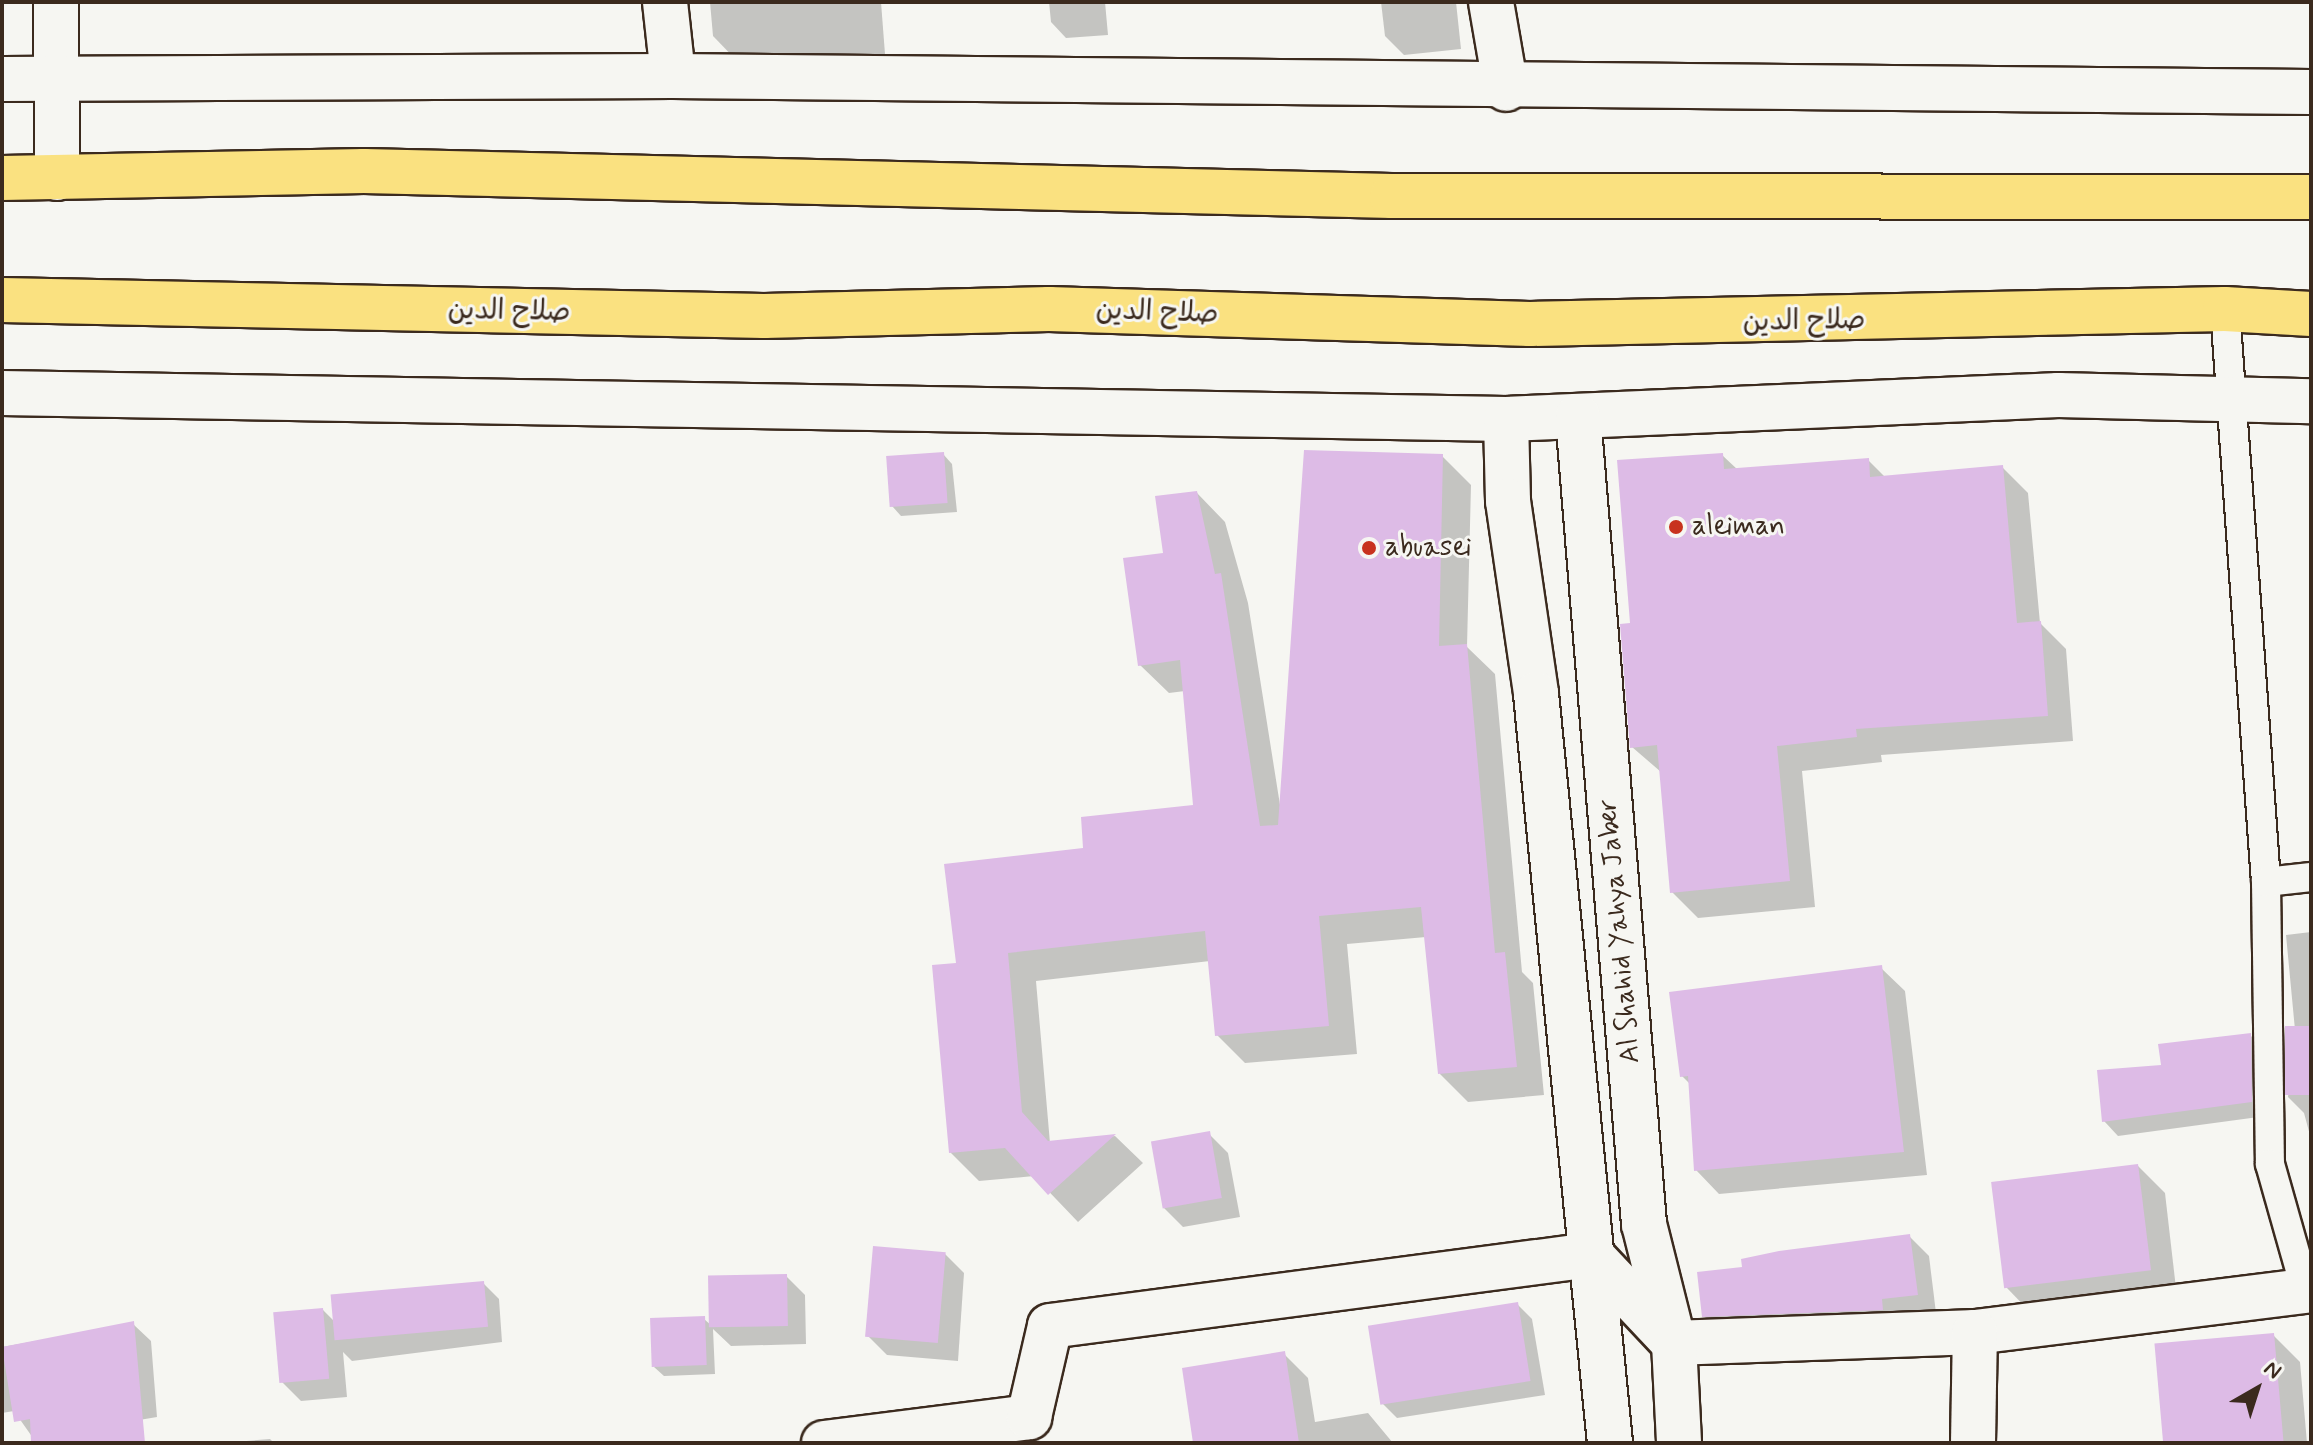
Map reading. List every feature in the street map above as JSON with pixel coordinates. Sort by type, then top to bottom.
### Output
[{"type":"highway","points":[[2,178],[364,171],[1392,196],[2311,197]]},
{"type":"highway","name":"صلاح الدين","points":[[2,300],[764,316],[1049,309],[1530,324],[2225,309],[2311,314]]},
{"type":"street","points":[[56,2],[54,79],[57,178]]},
{"type":"street","points":[[665,2],[673,76]]},
{"type":"street","points":[[1491,2],[1506,89]]},
{"type":"street","points":[[2,79],[673,76],[1506,89],[2311,92]]},
{"type":"street","points":[[2,393],[1506,419],[1828,401],[2311,401]]},
{"type":"street","name":"Al Shahid Yahya Jaber","points":[[1578,416],[1644,1224],[1674,1343],[1679,1443]]},
{"type":"street","name":"Al Shahid Yahya Jaber","points":[[1506,419],[1508,501],[1536,694],[1610,1443]]},
{"type":"street","points":[[824,1443],[1029,1417],[1050,1326],[1591,1255],[1674,1343],[1975,1332],[2309,1297]]},
{"type":"street","points":[[1973,1443],[1975,1332]]},
{"type":"lane","points":[[2225,309],[2234,399],[2266,882],[2270,1164],[2309,1297]]},
{"type":"lane","points":[[2266,882],[2311,877]]},
{"type":"building","points":[[1304,450],[1443,454],[1439,646],[1467,644],[1495,953],[1505,952],[1517,1067],[1438,1074],[1421,907],[1319,916],[1329,1026],[1215,1036],[1205,931],[1008,953],[1022,1112],[1048,1141],[1116,1134],[1048,1195],[1005,1148],[949,1153],[932,965],[956,963],[944,864],[1083,848],[1081,817],[1193,805],[1180,660],[1138,666],[1123,558],[1163,553],[1155,496],[1197,491],[1215,574],[1221,573],[1260,826],[1278,825]]},
{"type":"building","points":[[944,452],[948,503],[890,507],[886,456]]},
{"type":"building","points":[[1723,453],[1724,469],[1869,458],[1870,477],[2003,465],[2017,623],[2041,621],[2048,716],[1856,729],[1857,737],[1777,746],[1790,881],[1670,893],[1657,745],[1630,748],[1620,624],[1630,623],[1617,460]]},
{"type":"building","points":[[1882,965],[1904,1152],[1694,1171],[1688,1076],[1680,1077],[1669,992]]},
{"type":"building","points":[[2285,1026],[2311,1026],[2311,1095],[2285,1095]]},
{"type":"building","points":[[2251,1033],[2252,1102],[2102,1122],[2097,1070],[2161,1065],[2158,1044]]},
{"type":"building","points":[[1210,1131],[1222,1198],[1163,1208],[1151,1141]]},
{"type":"building","points":[[2138,1164],[2151,1270],[2004,1288],[1991,1182]]},
{"type":"building","points":[[1910,1234],[1918,1295],[1882,1299],[1883,1310],[1702,1317],[1697,1272],[1742,1267],[1741,1259],[1779,1251]]},
{"type":"building","points":[[873,1246],[946,1252],[938,1343],[865,1337]]},
{"type":"building","points":[[787,1274],[788,1326],[709,1327],[708,1275]]},
{"type":"building","points":[[484,1281],[488,1327],[335,1340],[331,1294]]},
{"type":"building","points":[[1518,1302],[1531,1381],[1380,1405],[1368,1326]]},
{"type":"building","points":[[323,1308],[329,1379],[279,1383],[273,1312]]},
{"type":"building","points":[[705,1316],[707,1365],[652,1367],[650,1318]]},
{"type":"building","points":[[134,1321],[145,1443],[31,1443],[30,1419],[14,1422],[2,1347]]},
{"type":"building","points":[[2274,1333],[2284,1443],[2163,1443],[2154,1343]]},
{"type":"building","points":[[1285,1351],[1299,1443],[1193,1443],[1182,1368]]},
{"type":"place","name":"aleiman","points":[[1676,527]]},
{"type":"place","name":"abuasei","points":[[1369,548]]}]
